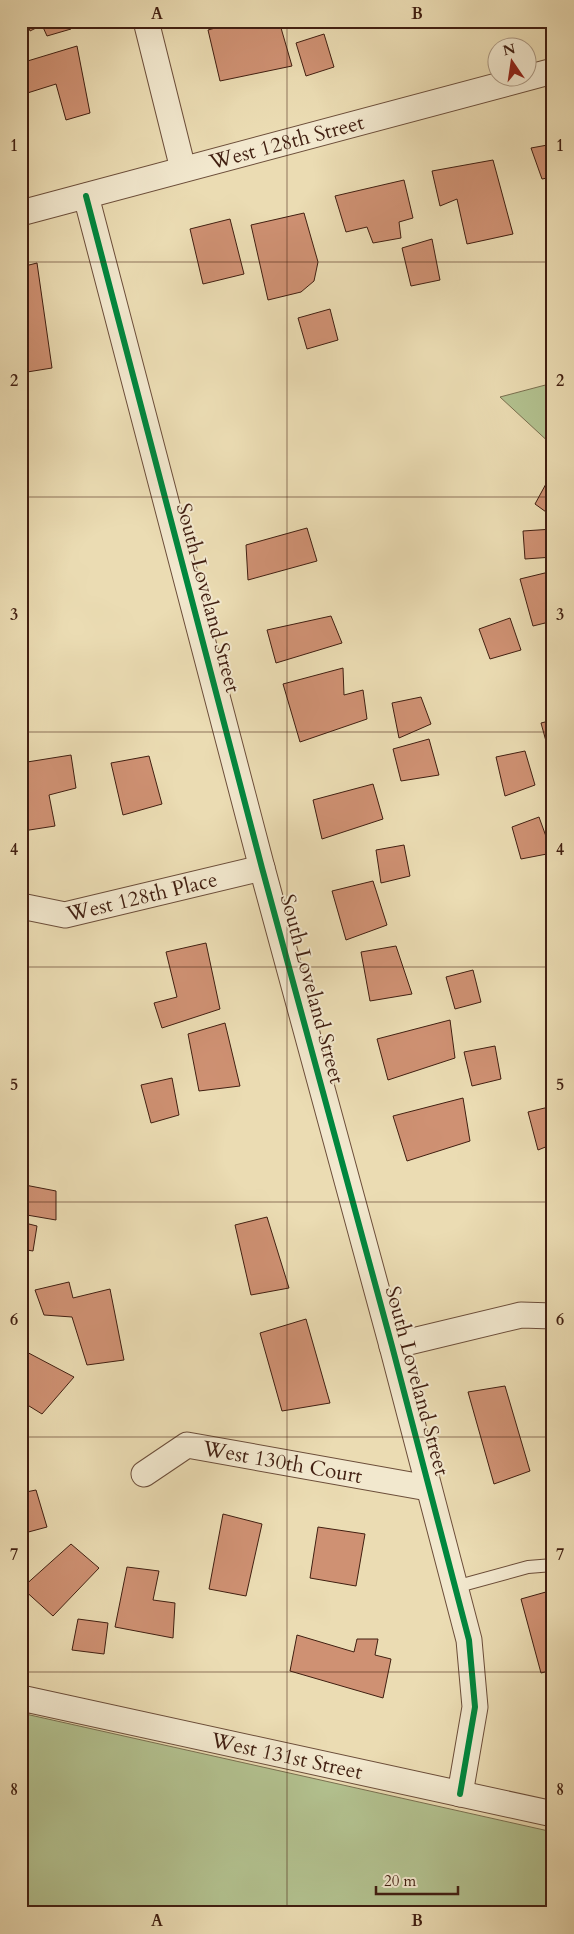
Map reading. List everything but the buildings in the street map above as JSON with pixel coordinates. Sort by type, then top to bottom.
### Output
[{"type":"street","points":[[146,21],[183,169]]},
{"type":"street","name":"West 128th Street","points":[[21,213],[553,71]]},
{"type":"street","name":"South Loveland Street","points":[[86,196],[262,868],[392,1346],[469,1640],[475,1707],[460,1794]]},
{"type":"street","name":"West 128th Place","points":[[21,906],[65,915],[262,868]]},
{"type":"street","points":[[392,1346],[521,1315],[553,1316]]},
{"type":"street","name":"West 130th Court","points":[[144,1474],[187,1445],[428,1488]]},
{"type":"street","name":"West 131st Street","points":[[21,1698],[553,1814]]},
{"type":"lane","points":[[455,1587],[528,1566],[553,1566]]},
{"type":"green space","points":[[553,383],[553,446],[500,397]]},
{"type":"green space","points":[[21,1713],[553,1832],[553,1913],[21,1913]]},
{"type":"cycle path","points":[[86,196],[262,868],[392,1346],[469,1640],[475,1707],[460,1794]]}]
